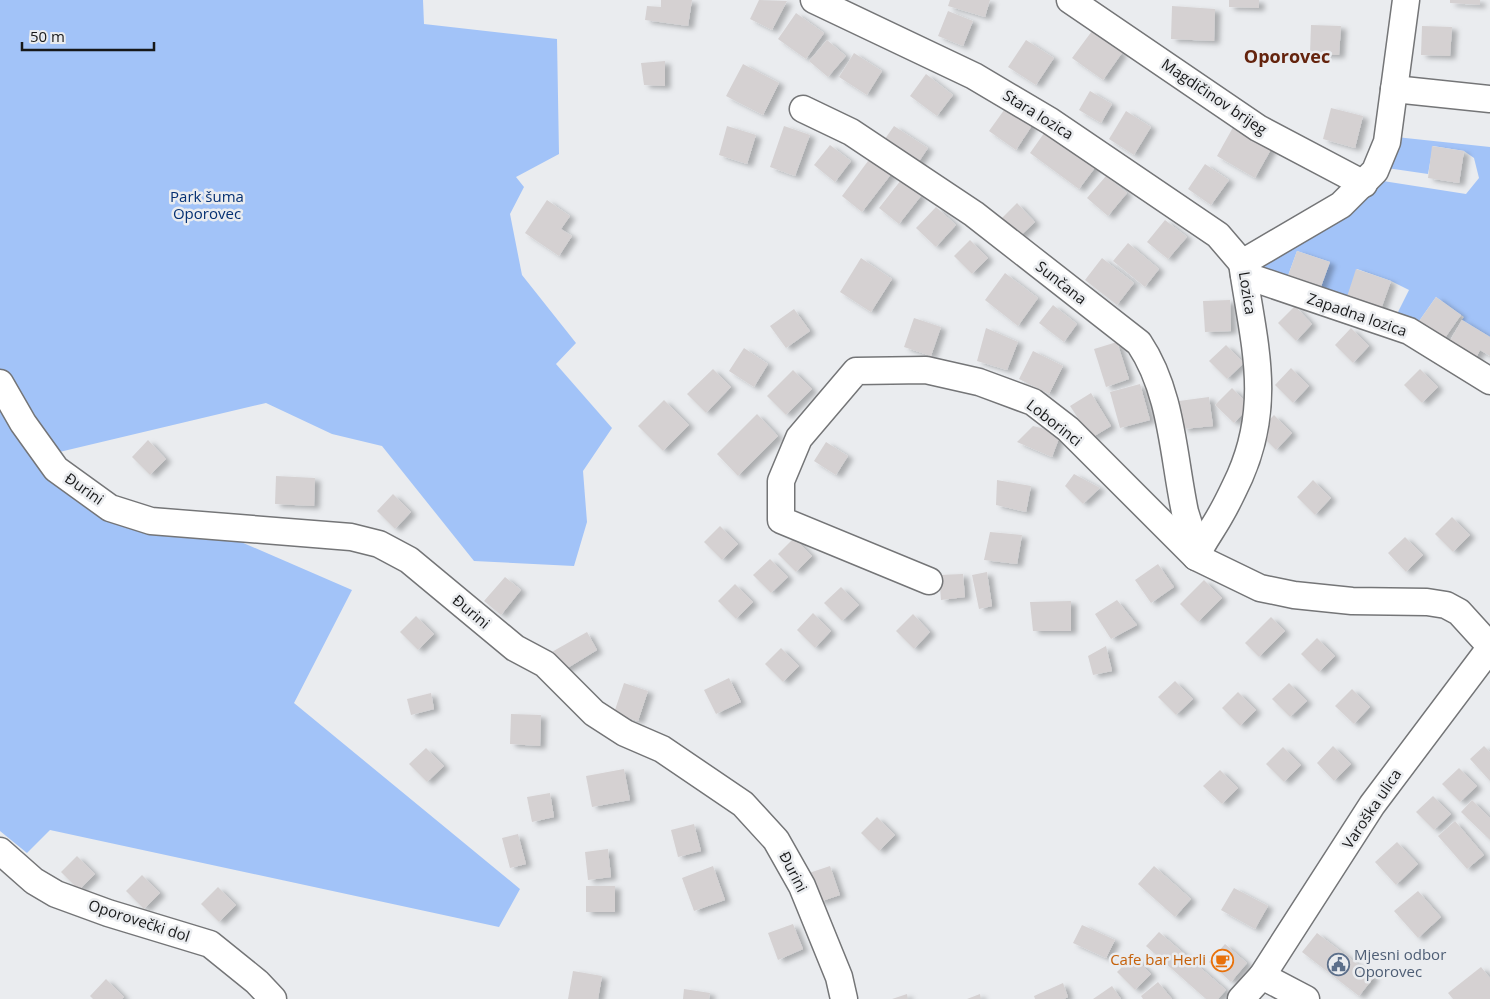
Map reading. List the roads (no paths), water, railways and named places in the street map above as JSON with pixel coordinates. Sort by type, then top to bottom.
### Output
[{"type":"street","name":"Stara lozica","points":[[814,0],[974,76],[1050,121],[1218,235],[1243,269]]},
{"type":"street","name":"Magdičinov brijeg","points":[[1070,0],[1258,128],[1364,184]]},
{"type":"street","name":"Lozica","points":[[1199,551],[1221,515],[1240,475],[1251,442],[1260,399],[1258,363],[1243,269],[1341,206],[1375,171],[1384,148],[1406,0]]},
{"type":"street","points":[[1394,89],[1490,99]]},
{"type":"street","name":"Sunčana","points":[[803,108],[851,132],[974,214],[1139,343],[1153,363],[1162,387],[1185,512],[1199,551]]},
{"type":"street","name":"Zapadna lozica","points":[[1243,269],[1409,331],[1490,381]]},
{"type":"street","name":"Loborinci","points":[[929,581],[781,520],[781,481],[798,438],[856,371],[926,370],[979,382],[1033,402],[1068,429],[1199,551],[1260,588],[1294,595],[1352,601],[1427,602],[1446,605],[1459,612],[1490,647]]},
{"type":"street","name":"Đurini","points":[[0,383],[23,423],[56,469],[110,508],[151,521],[352,537],[379,544],[409,560],[515,648],[545,664],[594,713],[625,733],[662,750],[743,804],[776,840],[802,886],[839,977],[844,999]]},
{"type":"street","name":"Varoška ulica","points":[[1241,999],[1262,976],[1372,805],[1490,647]]},
{"type":"street","name":"Oporovečki dol","points":[[0,851],[34,881],[56,894],[108,913],[210,944],[257,982],[273,999]]},
{"type":"street","points":[[1262,976],[1306,999]]},
{"type":"place","name":"Cafe bar Herli","points":[[1222,960]]},
{"type":"place","name":"Mjesni odbor Oporovec","points":[[1338,964]]},
{"type":"district","name":"Oporovec","points":[[1287,57]]},
{"type":"park label","name":"Park šuma Oporovec","points":[[207,206]]}]
